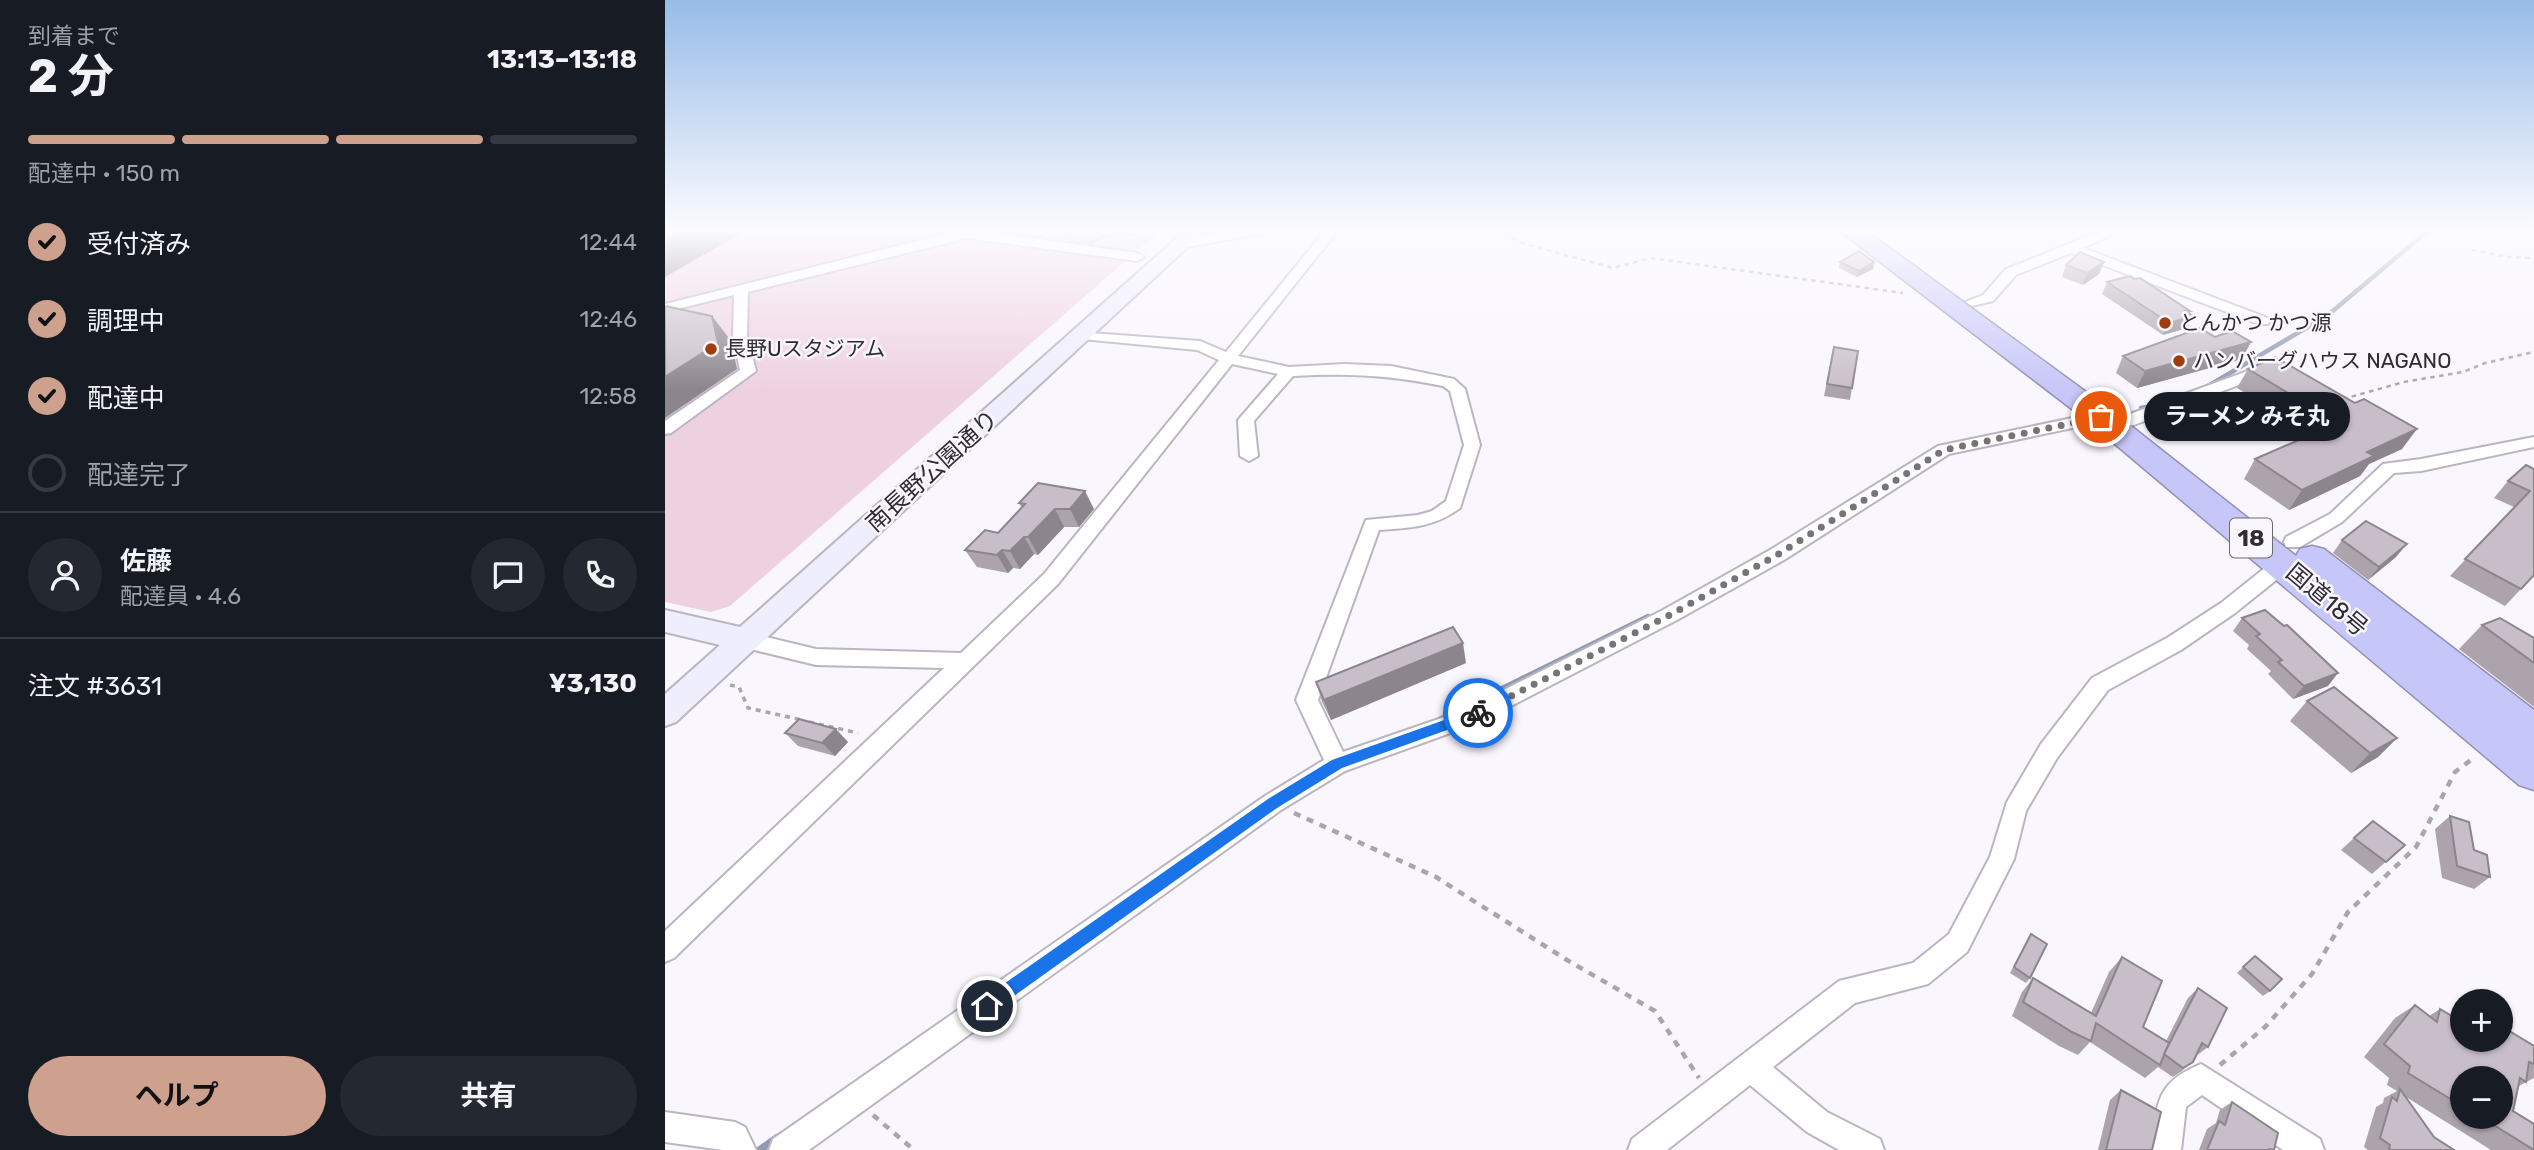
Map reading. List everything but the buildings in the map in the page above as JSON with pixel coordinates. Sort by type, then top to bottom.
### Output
[{"type":"highway","name":"国道18号","points":[[1924,283],[2115,419]]},
{"type":"highway","name":"国道18号","points":[[1946,283],[2288,553],[2534,733]]},
{"type":"highway","name":"国道18号","points":[[2288,553],[2534,772]]},
{"type":"street","points":[[665,309],[770,283]]},
{"type":"street","name":"南長野公園通り","points":[[665,713],[704,677],[734,637],[1132,283]]},
{"type":"street","name":"南長野公園通り","points":[[665,687],[734,637],[1082,335],[1136,283]]},
{"type":"street","points":[[665,949],[1051,579],[1290,283]]},
{"type":"street","points":[[1972,302],[1988,298],[2002,283]]},
{"type":"street","points":[[2162,283],[2263,321]]},
{"type":"street","points":[[665,429],[748,371],[734,335],[741,290]]},
{"type":"street","points":[[1082,335],[1200,346],[1229,359],[1289,372],[1391,370],[1448,382],[1457,390],[1472,445],[1454,504],[1428,519],[1372,524],[1307,700],[1337,764]]},
{"type":"street","points":[[783,1150],[1273,803],[1337,764],[1470,717],[1670,615],[1789,548],[1944,450],[2115,419],[2251,375],[2266,366]]},
{"type":"street","points":[[1249,456],[1246,420],[1289,372]]},
{"type":"street","points":[[1643,1150],[1849,990],[1919,975],[1958,943],[2002,859],[2015,809],[2049,751],[2100,684],[2174,644],[2228,608],[2288,553],[2336,518],[2389,468],[2421,465],[2534,442]]},
{"type":"street","points":[[665,621],[816,657],[967,660]]},
{"type":"street","points":[[1750,1067],[1817,1122],[1869,1150]]},
{"type":"street","points":[[2166,1150],[2173,1099],[2201,1077],[2309,1150]]},
{"type":"street","points":[[665,1127],[735,1137],[741,1150]]},
{"type":"path","points":[[1834,283],[1915,296]]},
{"type":"path","points":[[2331,403],[2404,382],[2463,372],[2486,363],[2534,352]]},
{"type":"path","points":[[704,677],[739,687],[748,708],[857,733]]},
{"type":"path","points":[[2201,1077],[2229,1058],[2265,1027],[2312,974],[2348,912],[2416,847],[2455,772],[2497,741]]},
{"type":"path","points":[[1273,803],[1436,877],[1567,960],[1655,1011],[1711,1098]]},
{"type":"path","points":[[856,1099],[914,1150]]},
{"type":"shaded area","points":[[665,283],[1101,283],[730,606],[711,612],[665,602]]},
{"type":"waterway","points":[[2203,389],[2328,315],[2366,283]]},
{"type":"waterway","points":[[2141,408],[2157,405]]},
{"type":"waterway","points":[[1441,719],[1648,617]]},
{"type":"waterway","points":[[760,1150],[777,1138]]},
{"type":"way so far","points":[[1478,713],[1670,615],[1777,555],[1944,450],[2101,417]]},
{"type":"place","name":"とんかつ かつ源","points":[[2165,323]]},
{"type":"place","name":"長野Uスタジアム","points":[[711,349]]},
{"type":"place","name":"ハンバーグハウス NAGANO","points":[[2179,361]]},
{"type":"place","name":"ラーメン みそ丸","points":[[2101,417]]},
{"type":"route","points":[[987,1006],[1273,803],[1337,764],[1478,713]]}]
